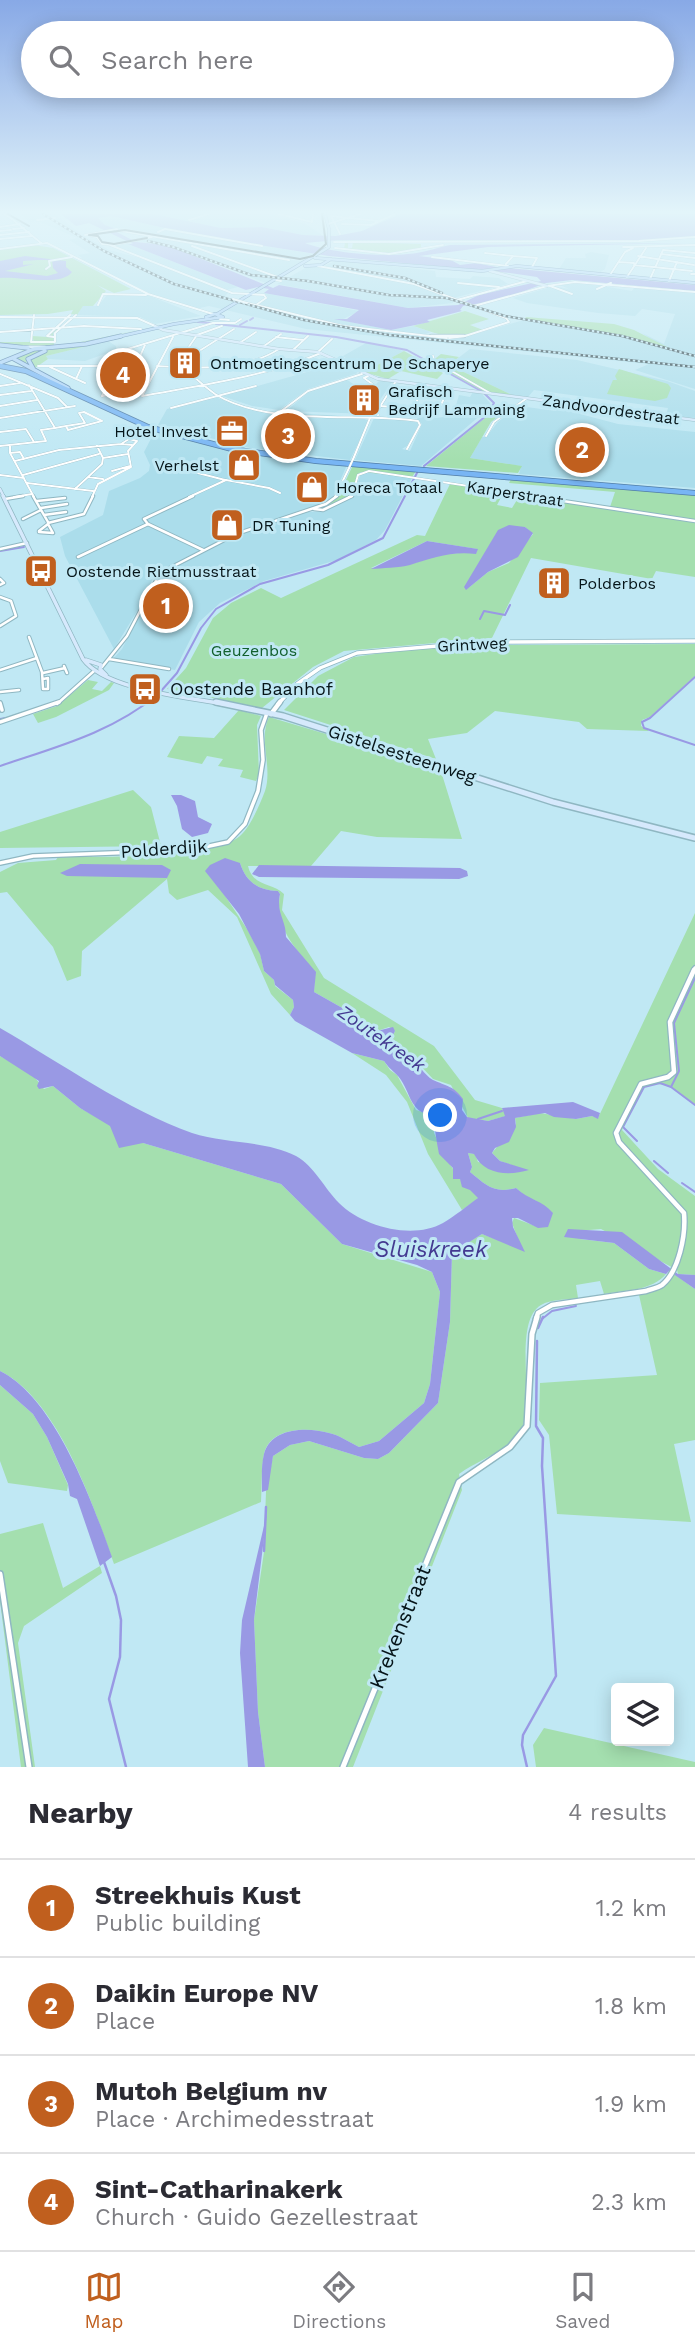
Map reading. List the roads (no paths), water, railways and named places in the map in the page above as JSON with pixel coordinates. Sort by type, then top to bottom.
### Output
[{"type":"highway","points":[[1,364],[26,371],[148,427],[232,449],[316,461],[695,492]]},
{"type":"highway","points":[[74,391],[164,429],[256,450],[316,458],[695,492]]},
{"type":"main road","points":[[208,320],[247,296]]},
{"type":"main road","points":[[19,351],[221,317],[248,296]]},
{"type":"main road","points":[[214,314],[221,317]]},
{"type":"main road","points":[[37,373],[27,362],[30,357],[156,326]]},
{"type":"main road","name":"Zandvoordestraat","points":[[156,326],[279,349],[320,352],[362,374],[396,381],[695,420]]},
{"type":"main road","points":[[0,344],[19,351],[71,346]]},
{"type":"main road","points":[[0,344],[48,347]]},
{"type":"main road","points":[[1,364],[14,359],[19,351]]},
{"type":"main road","points":[[14,359],[74,391]]},
{"type":"main road","name":"Gistelsesteenweg","points":[[0,490],[82,656],[108,677],[155,691],[269,713],[553,802],[695,838]]},
{"type":"street","points":[[99,305],[102,296]]},
{"type":"street","points":[[155,296],[214,314]]},
{"type":"street","points":[[229,296],[351,327],[448,338],[461,337],[509,322],[506,318],[448,296]]},
{"type":"street","points":[[256,305],[266,296]]},
{"type":"street","points":[[458,300],[470,296]]},
{"type":"street","points":[[474,306],[509,296]]},
{"type":"street","points":[[197,311],[208,320],[235,323],[241,319]]},
{"type":"street","points":[[34,315],[31,342],[54,344],[55,333],[76,315]]},
{"type":"street","points":[[55,337],[47,336],[70,315]]},
{"type":"street","points":[[0,317],[111,316],[141,318],[156,326]]},
{"type":"street","points":[[106,326],[111,316]]},
{"type":"street","points":[[144,390],[102,396],[122,351],[173,337],[208,320]]},
{"type":"street","points":[[0,332],[58,327],[106,326],[141,329]]},
{"type":"street","points":[[222,326],[197,335],[186,352],[196,353],[234,329]]},
{"type":"street","points":[[241,342],[256,332]]},
{"type":"street","points":[[264,346],[281,334]]},
{"type":"street","points":[[293,350],[308,336]]},
{"type":"street","points":[[173,337],[142,396],[203,386],[295,364],[320,352],[332,339]]},
{"type":"street","points":[[276,337],[303,341]]},
{"type":"street","points":[[38,366],[137,362],[145,345]]},
{"type":"street","points":[[157,366],[212,369],[268,356],[279,349]]},
{"type":"street","points":[[433,356],[434,361],[489,393]]},
{"type":"street","points":[[50,366],[85,383]]},
{"type":"street","points":[[76,379],[82,366]]},
{"type":"street","points":[[197,369],[194,377],[203,386],[240,405],[280,412],[338,413],[420,422],[407,449]]},
{"type":"street","points":[[0,374],[62,400],[67,407]]},
{"type":"street","points":[[280,412],[308,391],[362,374]]},
{"type":"street","points":[[368,376],[364,378],[375,386]]},
{"type":"street","points":[[379,416],[376,412],[396,381]]},
{"type":"street","points":[[0,386],[22,382]]},
{"type":"street","points":[[29,385],[55,428]]},
{"type":"street","points":[[171,408],[256,386]]},
{"type":"street","points":[[380,406],[438,411],[449,388]]},
{"type":"street","points":[[0,396],[31,391]]},
{"type":"street","points":[[34,395],[46,393]]},
{"type":"street","points":[[414,409],[420,394],[431,395]]},
{"type":"street","points":[[486,436],[494,422],[527,398]]},
{"type":"street","points":[[0,406],[37,400]]},
{"type":"street","points":[[0,418],[75,406]]},
{"type":"street","points":[[0,446],[46,441],[41,430],[55,428],[66,426],[85,423],[79,413],[84,412],[102,421],[68,430],[66,426]]},
{"type":"street","points":[[0,722],[57,704],[109,659],[123,643],[147,601],[155,577],[236,534],[314,509],[336,497],[370,418]]},
{"type":"street","points":[[0,432],[25,428],[34,442]]},
{"type":"street","points":[[121,444],[129,439],[137,441],[128,454],[131,466]]},
{"type":"street","points":[[10,445],[10,453],[48,523],[82,516],[93,491],[105,480],[131,466]]},
{"type":"street","points":[[15,461],[59,450],[132,445]]},
{"type":"street","points":[[97,446],[103,458]]},
{"type":"street","points":[[10,453],[20,452],[24,459]]},
{"type":"street","points":[[0,475],[23,477],[99,454]]},
{"type":"street","points":[[103,458],[128,454]]},
{"type":"street","points":[[74,490],[100,467],[103,458]]},
{"type":"street","points":[[159,463],[269,488],[280,493]]},
{"type":"street","points":[[112,471],[131,466]]},
{"type":"street","name":"Karperstraat","points":[[314,509],[325,510],[352,496],[357,479],[363,472],[695,521]]},
{"type":"street","points":[[88,477],[105,480]]},
{"type":"street","points":[[203,550],[144,521],[146,517],[226,480]]},
{"type":"street","points":[[27,483],[93,491]]},
{"type":"street","points":[[5,499],[32,494]]},
{"type":"street","points":[[37,501],[65,498]]},
{"type":"street","points":[[23,519],[41,509],[67,504]]},
{"type":"street","points":[[44,514],[66,512]]},
{"type":"street","points":[[78,557],[148,524]]},
{"type":"street","points":[[0,549],[27,543]]},
{"type":"street","points":[[0,579],[4,583],[0,585]]},
{"type":"street","points":[[0,597],[11,601],[16,616],[0,626]]},
{"type":"street","points":[[29,637],[43,679]]},
{"type":"street","name":"Grintweg","points":[[269,713],[322,666],[338,657],[357,653],[483,642],[695,641]]},
{"type":"street","points":[[0,663],[1,669],[37,659]]},
{"type":"street","points":[[109,659],[169,669]]},
{"type":"street","points":[[43,673],[65,669]]},
{"type":"street","points":[[0,692],[19,690]]},
{"type":"street","points":[[0,703],[2,710]]},
{"type":"street","name":"Polderdijk","points":[[0,863],[40,855],[191,850],[230,841],[241,830],[261,785],[263,757],[260,728],[269,713]]},
{"type":"street","name":"Krekenstraat","points":[[343,1767],[457,1487],[465,1476],[514,1443],[527,1426],[535,1319],[541,1310],[556,1304],[651,1290],[662,1284],[673,1270],[685,1224],[684,1213],[619,1142],[617,1133],[641,1084],[668,1077],[674,1072],[670,1022],[695,968]]},
{"type":"street","points":[[0,1574],[29,1767]]},
{"type":"water","points":[[283,296],[343,296],[408,308],[458,305],[476,296],[510,296],[463,306],[460,310],[462,311],[427,320],[430,322],[391,330],[334,319],[347,319],[359,310]]},
{"type":"water","points":[[509,525],[525,527],[533,533],[518,557],[488,572],[466,590],[464,587],[498,530]]},
{"type":"water","points":[[427,541],[478,549],[476,554],[450,554],[406,566],[371,569]]},
{"type":"water","points":[[171,795],[181,795],[195,801],[198,817],[212,824],[208,833],[192,837],[182,829],[177,806]]},
{"type":"water","points":[[225,858],[240,863],[254,884],[280,894],[279,907],[286,937],[316,972],[314,992],[353,1014],[356,1028],[377,1031],[393,1027],[395,1031],[391,1039],[404,1049],[410,1061],[430,1078],[460,1095],[463,1099],[462,1110],[467,1117],[488,1121],[505,1116],[502,1108],[573,1102],[600,1113],[598,1119],[592,1116],[576,1119],[554,1117],[545,1113],[515,1118],[516,1127],[509,1142],[495,1148],[492,1153],[500,1161],[529,1170],[498,1172],[484,1166],[474,1154],[468,1153],[472,1167],[470,1172],[486,1184],[502,1190],[516,1188],[553,1213],[548,1227],[538,1228],[518,1218],[512,1218],[513,1227],[525,1252],[482,1234],[452,1253],[450,1322],[438,1403],[389,1453],[378,1459],[364,1458],[309,1441],[290,1445],[273,1456],[268,1490],[262,1492],[264,1454],[274,1438],[291,1431],[311,1430],[336,1435],[359,1447],[379,1441],[424,1403],[430,1384],[440,1292],[432,1272],[417,1265],[342,1244],[281,1184],[143,1143],[119,1148],[110,1126],[80,1108],[53,1086],[39,1089],[39,1081],[0,1056],[0,1028],[94,1085],[168,1124],[192,1133],[271,1147],[296,1156],[314,1172],[339,1203],[361,1219],[375,1224],[403,1230],[431,1228],[443,1223],[478,1198],[462,1187],[460,1179],[453,1179],[453,1168],[439,1154],[433,1115],[425,1114],[414,1105],[401,1080],[384,1061],[352,1053],[295,1021],[290,1015],[294,1007],[293,1000],[275,985],[274,980],[264,971],[260,954],[239,914],[205,871],[210,865]]},
{"type":"water","points":[[80,864],[162,865],[171,870],[167,878],[67,876],[60,873]]},
{"type":"water","points":[[259,865],[460,868],[467,871],[468,876],[459,879],[259,877],[252,874]]},
{"type":"water","points":[[568,1229],[622,1232],[678,1274],[695,1275],[695,1289],[669,1271],[666,1274],[649,1269],[614,1243],[564,1237]]},
{"type":"water","points":[[0,1371],[20,1384],[38,1404],[69,1453],[112,1557],[100,1566],[77,1499],[70,1496],[68,1484],[47,1437],[33,1414],[0,1385]]},
{"type":"water","points":[[267,1513],[254,1620],[258,1712],[265,1767],[248,1767],[240,1653],[242,1620]]},
{"type":"waterway","points":[[240,325],[247,321]]},
{"type":"waterway","points":[[198,322],[211,323]]},
{"type":"waterway","points":[[216,324],[336,337],[407,350],[481,391]]},
{"type":"waterway","points":[[424,466],[486,416],[494,403],[485,394]]},
{"type":"waterway","points":[[161,691],[177,673],[201,628],[216,609],[260,584],[328,565],[383,538],[418,471]]},
{"type":"waterway","points":[[0,551],[24,547]]},
{"type":"waterway","points":[[480,619],[484,611],[505,615],[510,605]]},
{"type":"waterway","points":[[695,677],[650,718],[642,722],[644,728],[695,745]]},
{"type":"waterway","points":[[0,766],[102,729],[157,695]]},
{"type":"waterway","points":[[0,719],[6,718]]},
{"type":"waterway","points":[[671,1087],[679,1071],[674,1023],[695,978]]},
{"type":"waterway","points":[[637,1141],[623,1127],[644,1087],[660,1083],[671,1087]]},
{"type":"waterway","points":[[671,1087],[695,1105]]},
{"type":"waterway","points":[[478,1119],[502,1111]]},
{"type":"waterway","points":[[654,1161],[668,1173]]},
{"type":"waterway","points":[[682,1183],[695,1192]]},
{"type":"waterway","points":[[542,1319],[552,1311],[576,1306]]},
{"type":"waterway","points":[[538,1328],[542,1319]]},
{"type":"waterway","points":[[527,1767],[522,1745],[523,1735],[556,1676],[542,1466],[543,1438],[536,1426],[537,1341]]},
{"type":"waterway","points":[[264,1551],[266,1507]]},
{"type":"waterway","points":[[104,1562],[121,1620],[120,1657],[109,1699],[126,1767]]},
{"type":"railway","points":[[219,296],[304,320],[389,335],[695,367]]},
{"type":"railway","points":[[417,296],[447,298],[505,316],[622,336],[695,356]]},
{"type":"place","name":"Ontmoetingscentrum De Schaperye","points":[[185,363]]},
{"type":"place","name":"Sint-Catharinakerk","points":[[123,375]]},
{"type":"place","name":"Grafisch Bedrijf Lammaing","points":[[364,400]]},
{"type":"place","name":"Hotel Invest","points":[[232,431]]},
{"type":"place","name":"Mutoh Belgium nv","points":[[288,436]]},
{"type":"place","name":"Daikin Europe NV","points":[[582,450]]},
{"type":"place","name":"Verhelst","points":[[244,465]]},
{"type":"place","name":"Horeca Totaal","points":[[312,487]]},
{"type":"place","name":"DR Tuning","points":[[227,525]]},
{"type":"place","name":"Oostende Rietmusstraat","points":[[41,571]]},
{"type":"place","name":"Polderbos","points":[[554,583]]},
{"type":"place","name":"Streekhuis Kust","points":[[166,606]]},
{"type":"place","name":"Oostende Baanhof","points":[[145,689]]},
{"type":"park label","name":"Geuzenbos","points":[[254,650]]},
{"type":"water label","name":"Zoutekreek","points":[[382,1038]]},
{"type":"water label","name":"Sluiskreek","points":[[431,1249]]}]
